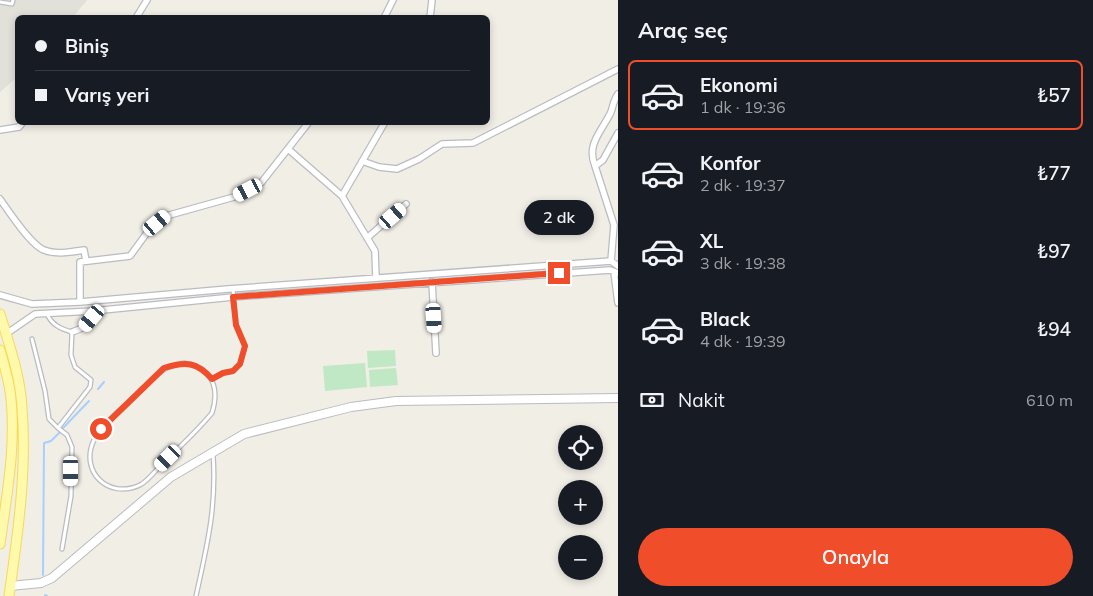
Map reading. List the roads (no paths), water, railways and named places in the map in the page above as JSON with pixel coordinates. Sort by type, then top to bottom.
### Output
[{"type":"main road","points":[[0,314],[14,363],[22,405],[24,471],[9,596]]},
{"type":"main road","points":[[0,350],[10,390],[12,420],[12,454],[0,544]]},
{"type":"street","points":[[138,15],[147,0]]},
{"type":"street","points":[[386,15],[393,0]]},
{"type":"street","points":[[430,15],[432,0]]},
{"type":"street","points":[[362,161],[378,167],[397,169],[419,159],[442,144],[473,143],[618,69]]},
{"type":"street","points":[[618,94],[607,120],[592,144],[592,160],[616,225],[611,261],[617,270],[618,303]]},
{"type":"street","points":[[0,130],[20,125]]},
{"type":"street","points":[[80,302],[80,262],[130,256],[149,230],[166,216],[234,197],[261,183],[307,125]]},
{"type":"street","points":[[342,196],[383,125]]},
{"type":"street","points":[[595,166],[603,160],[618,132]]},
{"type":"street","points":[[288,149],[342,196],[375,252],[376,278]]},
{"type":"street","points":[[0,200],[21,229],[43,250],[57,253],[84,250],[86,261]]},
{"type":"street","points":[[367,238],[406,204]]},
{"type":"street","points":[[0,295],[32,304],[80,302],[611,261]]},
{"type":"street","points":[[6,334],[35,314],[93,311],[233,297],[617,270]]},
{"type":"street","points":[[432,282],[436,353]]},
{"type":"street","points":[[72,332],[85,327],[92,318],[93,311]]},
{"type":"street","points":[[10,586],[41,583],[52,578],[171,477],[244,434],[351,407],[396,401],[618,398]]},
{"type":"lane","points":[[0,2],[12,4],[14,0]]},
{"type":"lane","points":[[212,379],[223,373],[233,371],[240,364],[245,346],[236,325],[233,289]]},
{"type":"lane","points":[[47,314],[50,320],[61,329],[72,332],[71,355],[75,367],[91,380],[90,387],[58,428]]},
{"type":"lane","points":[[32,339],[45,391],[49,419],[67,435],[72,447],[71,496],[62,549]]},
{"type":"lane","points":[[176,364],[192,365],[202,368],[212,379],[216,392],[216,401],[212,413],[142,484],[125,490],[115,489],[104,484],[96,476],[91,467],[89,457],[96,434],[164,368],[176,364]]},
{"type":"lane","points":[[196,596],[211,528],[215,481],[213,451]]},
{"type":"waterway","points":[[98,389],[104,382]]},
{"type":"waterway","points":[[62,429],[89,401]]},
{"type":"waterway","points":[[43,575],[44,443],[51,441],[60,432]]}]
